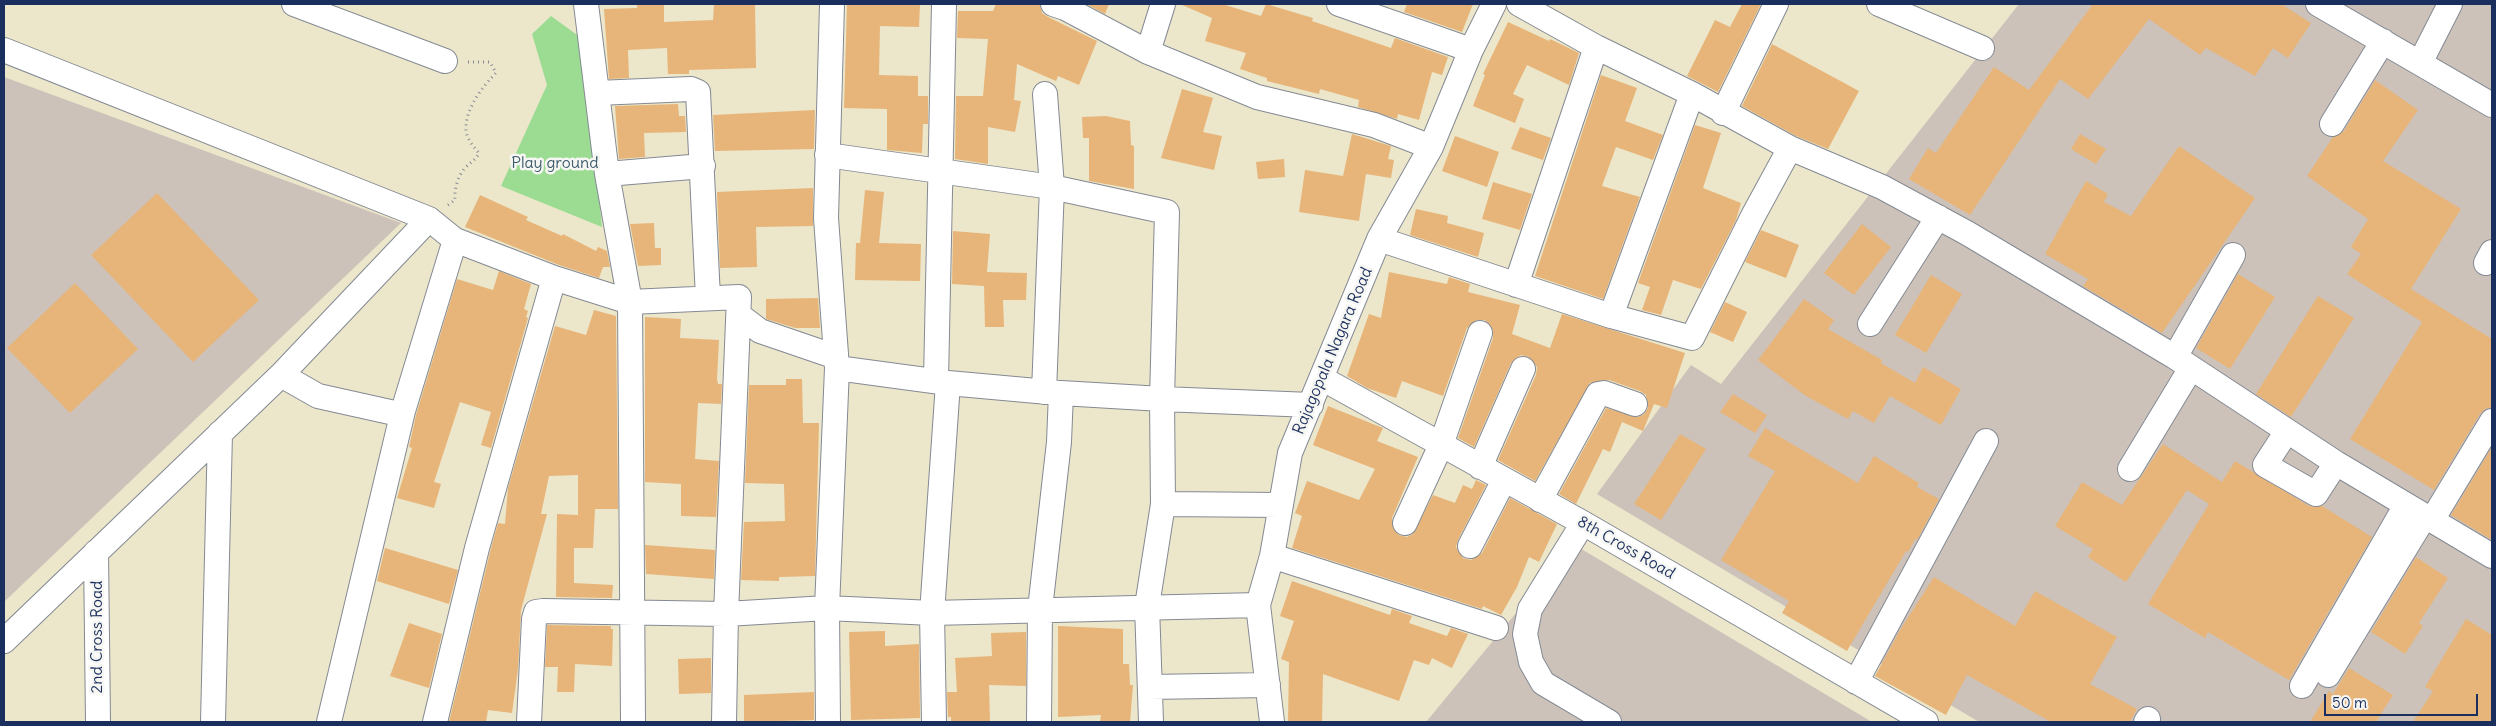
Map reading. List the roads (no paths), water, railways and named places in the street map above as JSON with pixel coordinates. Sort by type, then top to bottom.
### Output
[{"type":"street","points":[[294,4],[446,61]]},
{"type":"street","points":[[586,4],[607,174],[630,302],[630,612],[633,722]]},
{"type":"street","points":[[828,722],[827,608],[836,363],[826,218],[832,4]]},
{"type":"street","points":[[934,722],[932,613],[942,381],[940,170],[944,4]]},
{"type":"street","points":[[1148,52],[1163,4]]},
{"type":"street","points":[[1339,4],[1471,50]]},
{"type":"street","name":"Rajagopala Nagara Road","points":[[1272,722],[1258,605],[1272,556],[1290,453],[1379,239],[1431,148],[1471,50],[1494,4]]},
{"type":"street","points":[[1519,4],[1596,47],[1692,94],[1723,113],[1790,148],[1882,187],[1938,217],[2183,363],[2336,463],[2492,556]]},
{"type":"street","points":[[1723,113],[1776,4]]},
{"type":"street","points":[[1879,4],[1982,48]]},
{"type":"street","points":[[2318,4],[2492,105]]},
{"type":"street","points":[[2420,63],[2450,4]]},
{"type":"street","points":[[1062,5],[1148,52],[1257,97],[1374,125],[1431,148]]},
{"type":"street","points":[[2332,124],[2383,41]]},
{"type":"street","points":[[1516,285],[1596,47]]},
{"type":"street","points":[[4,50],[429,219],[455,240],[554,278],[630,302],[739,297],[726,614],[724,722]]},
{"type":"street","points":[[597,93],[691,89],[698,92],[708,298]]},
{"type":"street","points":[[1039,722],[1040,609],[1059,442],[1052,393],[1052,187],[1045,94]]},
{"type":"street","points":[[1611,316],[1692,94]]},
{"type":"street","points":[[1379,239],[1611,316],[1692,338],[1753,216],[1790,148]]},
{"type":"street","points":[[827,155],[1052,187],[1167,212],[1162,399],[1163,504],[1147,606],[1151,722]]},
{"type":"street","points":[[607,174],[703,166]]},
{"type":"street","points":[[1870,324],[1938,217]]},
{"type":"street","points":[[4,641],[281,375],[429,219]]},
{"type":"street","points":[[329,722],[402,411],[455,240]]},
{"type":"street","points":[[2130,469],[2183,363],[2233,255]]},
{"type":"street","points":[[435,722],[477,548],[554,278]]},
{"type":"street","points":[[739,315],[760,331],[836,363],[942,381],[1052,393],[1311,405]]},
{"type":"street","points":[[1405,523],[1441,445],[1480,333]]},
{"type":"street","points":[[1480,467],[1523,369]]},
{"type":"street","points":[[281,375],[318,396],[399,414],[402,411]]},
{"type":"street","name":"8th Cross Road","points":[[1322,379],[1583,523],[1926,722]]},
{"type":"street","points":[[1540,500],[1598,394],[1604,394],[1636,404]]},
{"type":"street","points":[[2302,686],[2421,513],[2492,421]]},
{"type":"street","points":[[2287,431],[2265,465],[2316,494],[2336,463]]},
{"type":"street","points":[[213,722],[220,433]]},
{"type":"street","points":[[1856,682],[1986,441]]},
{"type":"street","points":[[1470,546],[1504,480]]},
{"type":"street","points":[[1163,504],[1281,505]]},
{"type":"street","points":[[2328,675],[2421,513]]},
{"type":"street","points":[[1583,523],[1530,609],[1525,634],[1531,662],[1543,683],[1609,722]]},
{"type":"street","name":"2nd Cross Road","points":[[96,552],[98,722]]},
{"type":"street","points":[[1272,556],[1496,628]]},
{"type":"street","points":[[529,722],[534,619],[536,612],[726,614],[827,608],[932,613],[1147,606],[1258,605]]},
{"type":"street","points":[[1150,687],[1268,685]]},
{"type":"park label","name":"Play ground","points":[[555,163]]}]
